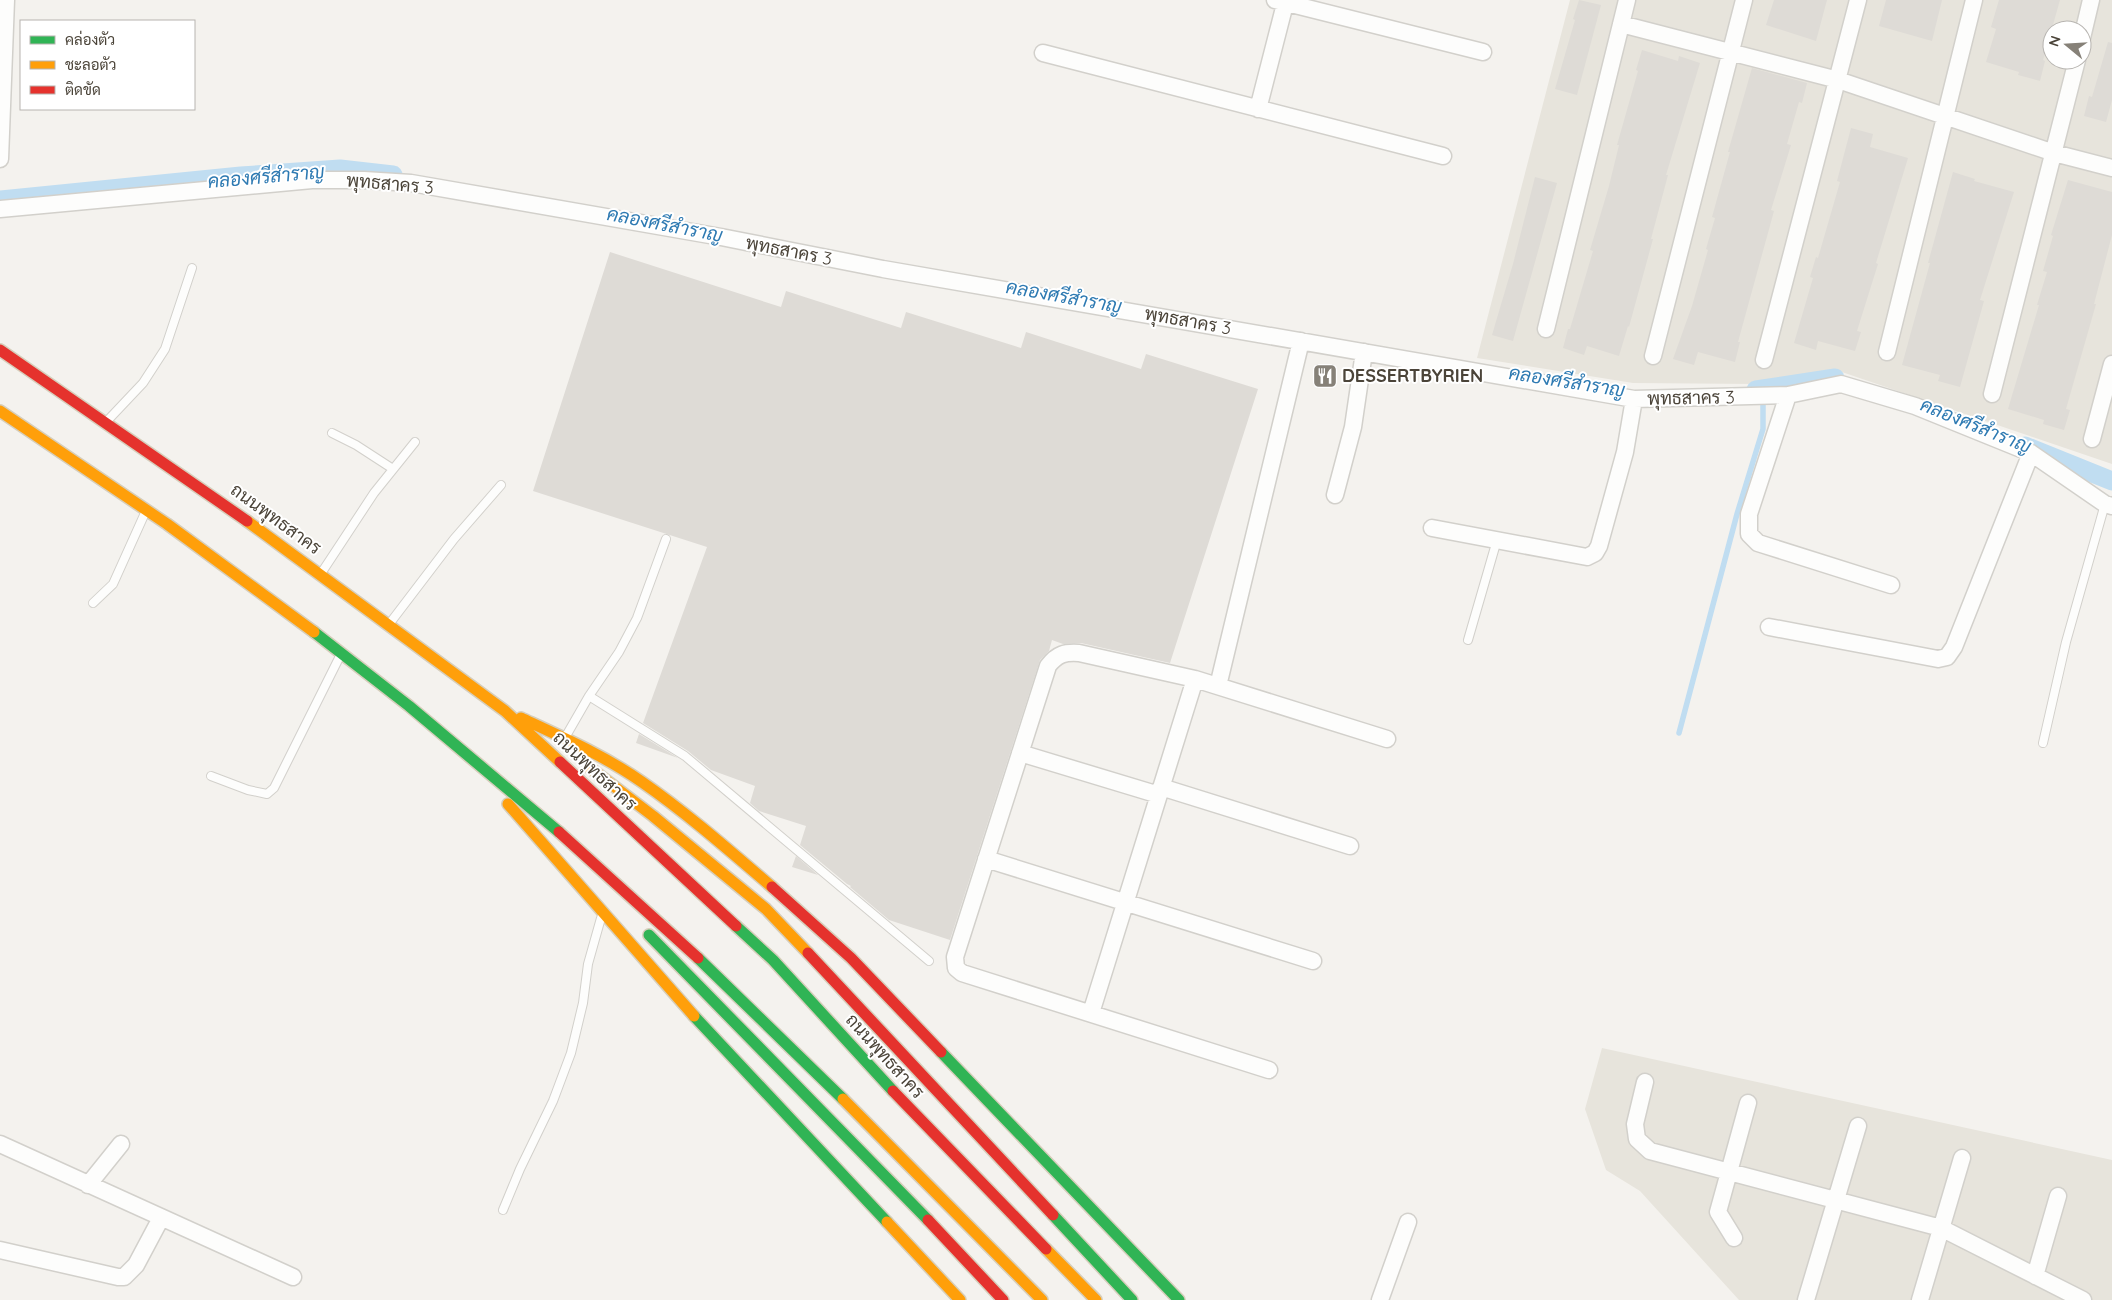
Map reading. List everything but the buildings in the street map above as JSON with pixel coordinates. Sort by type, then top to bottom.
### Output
[{"type":"main road","name":"ถนนพุทธสาคร","points":[[0,350],[218,498],[505,711],[773,960],[923,1124],[1096,1300]]},
{"type":"main road","points":[[0,411],[147,508],[342,652],[579,849],[718,977],[908,1163],[1042,1300]]},
{"type":"main road","points":[[505,711],[565,738],[640,781],[692,819],[788,901],[851,958],[1180,1300]]},
{"type":"main road","points":[[505,711],[566,751]]},
{"type":"main road","points":[[464,753],[580,868]]},
{"type":"main road","points":[[464,753],[538,840],[756,1084],[960,1300]]},
{"type":"main road","points":[[581,762],[653,816],[766,909],[1132,1300]]},
{"type":"main road","points":[[642,928],[938,1230],[1003,1300]]},
{"type":"street","points":[[0,155],[6,0]]},
{"type":"street","points":[[1546,329],[1627,0]]},
{"type":"street","points":[[1653,356],[1744,0]]},
{"type":"street","points":[[1764,360],[1858,0]]},
{"type":"street","points":[[1887,352],[1974,0]]},
{"type":"street","points":[[2086,20],[2091,0]]},
{"type":"street","points":[[1258,110],[1282,1],[1483,52]]},
{"type":"street","points":[[1621,24],[1838,80],[2054,153],[2112,168]]},
{"type":"street","points":[[1043,53],[1442,156]]},
{"type":"street","points":[[1992,394],[2075,70]]},
{"type":"street","name":"พุทธสาคร 3","points":[[0,209],[312,180],[364,180],[411,183],[721,237],[883,269],[1634,399],[1788,395],[1840,384],[1915,406],[2031,453],[2108,505]]},
{"type":"street","points":[[1218,686],[1301,341]]},
{"type":"street","points":[[1335,495],[1353,427],[1364,352]]},
{"type":"street","points":[[2092,439],[2112,364]]},
{"type":"street","points":[[1788,395],[1749,514],[1749,534],[1758,543],[1891,585]]},
{"type":"street","points":[[1432,528],[1587,557],[1595,553],[1599,546],[1625,452],[1634,399]]},
{"type":"street","points":[[1768,627],[1938,659],[1947,657],[1954,647],[2031,453]]},
{"type":"street","points":[[1269,1070],[962,973],[956,968],[955,957],[1048,666],[1055,657],[1066,652],[1079,653],[1195,679],[1387,739]]},
{"type":"street","points":[[1091,1014],[1195,679]]},
{"type":"street","points":[[1020,753],[1350,846]]},
{"type":"street","points":[[986,859],[1313,961]]},
{"type":"street","points":[[1645,1082],[1634,1124],[1637,1139],[1650,1151],[1941,1228],[2083,1300]]},
{"type":"street","points":[[1734,1238],[1718,1212],[1748,1103]]},
{"type":"street","points":[[1806,1300],[1834,1200],[1858,1126]]},
{"type":"street","points":[[0,1144],[294,1277]]},
{"type":"street","points":[[88,1185],[121,1144]]},
{"type":"street","points":[[1920,1300],[1962,1158]]},
{"type":"street","points":[[2035,1276],[2058,1196]]},
{"type":"street","points":[[0,1250],[72,1268],[118,1278],[124,1277],[136,1264],[161,1218]]},
{"type":"street","points":[[1380,1300],[1408,1222]]},
{"type":"lane","points":[[107,421],[143,383],[165,349],[192,268]]},
{"type":"lane","points":[[332,433],[372,454],[393,469]]},
{"type":"lane","points":[[321,574],[374,493],[415,442]]},
{"type":"lane","points":[[389,625],[454,539],[501,485]]},
{"type":"lane","points":[[2043,743],[2066,642],[2108,505]]},
{"type":"lane","points":[[93,603],[113,584],[147,508]]},
{"type":"lane","points":[[565,738],[589,696],[619,652],[637,618],[666,539]]},
{"type":"lane","points":[[1468,640],[1497,540]]},
{"type":"lane","points":[[211,776],[257,793],[266,794],[274,788],[342,652]]},
{"type":"lane","points":[[589,696],[686,756],[929,961]]},
{"type":"lane","points":[[503,1210],[520,1169],[553,1101],[571,1054],[583,1003],[588,964],[603,913]]},
{"type":"shaded area","points":[[1570,0],[2112,0],[2112,464],[1836,370],[1754,384],[1633,383],[1477,358]]},
{"type":"shaded area","points":[[1602,1048],[2112,1160],[2112,1300],[1739,1300],[1640,1191],[1606,1170],[1585,1109]]},
{"type":"waterway","name":"คลองศรีสำราญ","points":[[0,200],[241,176],[340,169],[393,175]]},
{"type":"waterway","name":"คลองศรีสำราญ","points":[[1756,390],[1835,378]]},
{"type":"waterway","points":[[1679,733],[1737,514],[1763,429],[1763,397]]},
{"type":"waterway","name":"คลองศรีสำราญ","points":[[2025,446],[2112,481]]},
{"type":"traffic: fast","points":[[314,632],[409,706],[559,832]]},
{"type":"traffic: fast","points":[[736,926],[773,960],[893,1091]]},
{"type":"traffic: fast","points":[[649,935],[928,1220]]},
{"type":"traffic: fast","points":[[698,958],[843,1099]]},
{"type":"traffic: fast","points":[[694,1016],[887,1222]]},
{"type":"traffic: fast","points":[[941,1052],[1179,1300]]},
{"type":"traffic: fast","points":[[1053,1215],[1132,1300]]},
{"type":"traffic: slow","points":[[0,411],[167,524],[314,632]]},
{"type":"traffic: slow","points":[[247,521],[505,711],[560,762]]},
{"type":"traffic: slow","points":[[521,718],[598,755],[642,782],[725,846],[772,887]]},
{"type":"traffic: slow","points":[[590,768],[653,816],[766,909],[808,953]]},
{"type":"traffic: slow","points":[[508,804],[694,1016]]},
{"type":"traffic: slow","points":[[843,1099],[1042,1300]]},
{"type":"traffic: slow","points":[[887,1222],[960,1300]]},
{"type":"traffic: slow","points":[[1046,1249],[1096,1300]]},
{"type":"traffic: jam","points":[[0,350],[247,521]]},
{"type":"traffic: jam","points":[[560,762],[736,926]]},
{"type":"traffic: jam","points":[[559,832],[698,958]]},
{"type":"traffic: jam","points":[[772,887],[851,958],[941,1052]]},
{"type":"traffic: jam","points":[[808,953],[1053,1215]]},
{"type":"traffic: jam","points":[[893,1091],[1046,1249]]},
{"type":"traffic: jam","points":[[928,1220],[1003,1300]]},
{"type":"place","name":"DESSERTBYRIEN","points":[[1325,376]]}]
